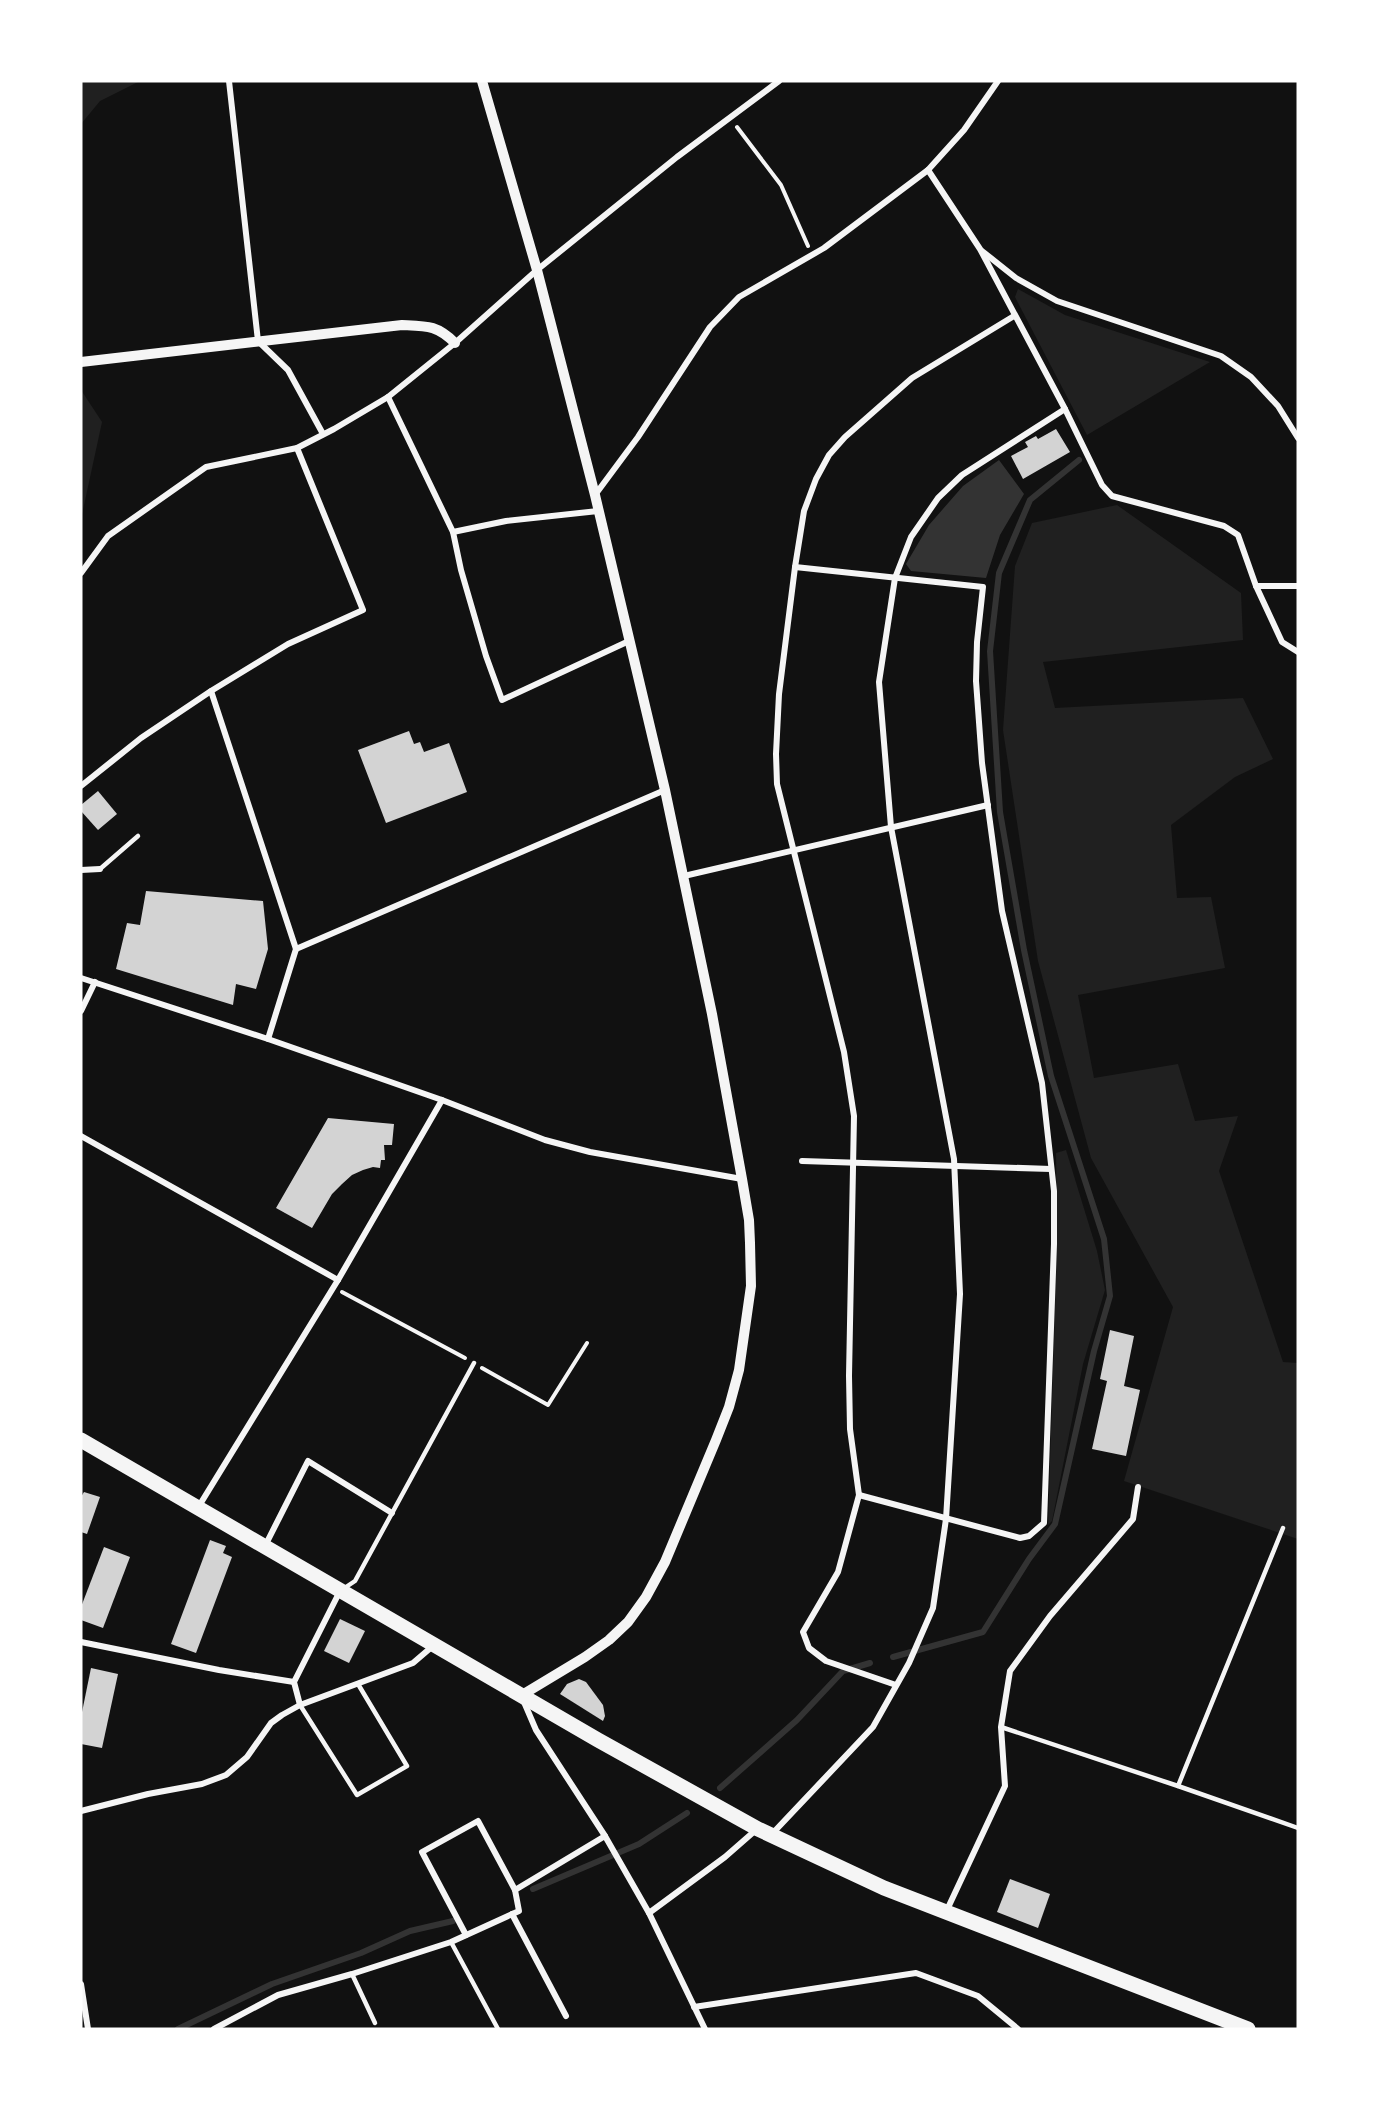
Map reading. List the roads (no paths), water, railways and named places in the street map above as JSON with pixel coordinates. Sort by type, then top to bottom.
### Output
[{"type":"main road","points":[[81,1440],[434,1645],[765,1832],[884,1888],[1248,2029]]},
{"type":"street","points":[[229,81],[258,341],[288,370],[323,434]]},
{"type":"street","points":[[482,81],[537,270],[595,495],[665,790],[684,876],[742,1179],[749,1220],[751,1286],[739,1370],[729,1407],[669,1552],[646,1597],[628,1622],[609,1640],[522,1695],[536,1730],[605,1836],[649,1913],[705,2029]]},
{"type":"street","points":[[81,573],[108,536],[206,467],[297,448],[388,397],[456,343],[537,270],[668,165],[779,81]]},
{"type":"street","points":[[595,495],[638,437],[710,327],[739,297],[812,255],[928,170],[964,130],[997,82]]},
{"type":"street","points":[[928,170],[980,249],[1065,409],[1102,485],[1112,495],[1224,526],[1238,535],[1256,586],[1282,642],[1298,652]]},
{"type":"street","points":[[980,249],[1016,278],[1057,301],[1221,356],[1251,377],[1278,406],[1298,438]]},
{"type":"street","points":[[896,1685],[826,1661],[809,1648],[803,1632],[838,1572],[859,1495],[850,1428],[849,1376],[854,1116],[844,1052],[777,784],[779,694],[804,511],[816,479],[829,455],[845,437],[912,378],[1014,316]]},
{"type":"street","points":[[81,362],[402,325],[423,326],[442,331],[456,343]]},
{"type":"street","points":[[388,397],[453,532],[461,570],[486,656],[502,700],[629,641]]},
{"type":"street","points":[[649,1913],[725,1857],[765,1832],[873,1726],[909,1663],[933,1608],[946,1519],[960,1294],[954,1166],[891,827],[879,682],[895,578],[911,537],[938,498],[962,475],[986,457],[1065,409]]},
{"type":"street","points":[[81,786],[141,738],[211,691],[288,644],[363,610],[297,448]]},
{"type":"street","points":[[453,532],[506,521],[598,511]]},
{"type":"street","points":[[795,567],[983,587],[977,642],[976,681],[988,806],[1002,911],[1042,1083],[1054,1191],[1044,1523],[1029,1536],[1020,1538],[859,1495]]},
{"type":"street","points":[[1256,586],[1298,586]]},
{"type":"street","points":[[211,691],[296,949],[268,1039]]},
{"type":"street","points":[[296,949],[665,790]]},
{"type":"street","points":[[684,876],[988,806]]},
{"type":"street","points":[[81,870],[100,869]]},
{"type":"street","points":[[81,978],[268,1039],[442,1100],[545,1140],[590,1152],[742,1179]]},
{"type":"street","points":[[81,1011],[95,982]]},
{"type":"street","points":[[198,1508],[338,1280],[442,1100]]},
{"type":"street","points":[[81,1136],[338,1280]]},
{"type":"street","points":[[802,1161],[1051,1169]]},
{"type":"street","points":[[264,1546],[308,1461],[392,1513]]},
{"type":"street","points":[[946,1913],[1005,1786],[1001,1727],[1010,1671],[1050,1616],[1133,1519],[1138,1487]]},
{"type":"street","points":[[300,1705],[294,1682],[341,1591]]},
{"type":"street","points":[[81,1642],[219,1670],[294,1682]]},
{"type":"street","points":[[81,1810],[202,1784],[226,1775],[247,1757],[271,1723],[282,1715],[300,1705],[413,1663],[434,1645]]},
{"type":"street","points":[[214,2029],[278,1995],[451,1942],[519,1911],[514,1890],[478,1821],[422,1852],[466,1935]]},
{"type":"street","points":[[514,1890],[605,1836]]},
{"type":"street","points":[[512,1914],[566,2016]]},
{"type":"street","points":[[694,2007],[916,1973],[978,1996],[1018,2029]]},
{"type":"street","points":[[81,1982],[88,2029]]},
{"type":"lane","points":[[100,869],[138,836]]},
{"type":"lane","points":[[341,1591],[355,1581],[474,1363]]},
{"type":"lane","points":[[1178,1786],[1283,1528]]},
{"type":"lane","points":[[300,1705],[357,1795],[407,1766],[358,1684]]},
{"type":"lane","points":[[1001,1727],[1298,1828]]},
{"type":"lane","points":[[451,1942],[498,2029]]},
{"type":"lane","points":[[352,1974],[375,2022]]},
{"type":"waterway","points":[[893,1657],[983,1632],[1029,1559],[1055,1524],[1094,1351],[1110,1296],[1104,1239],[1051,1076],[1024,950],[1000,812],[990,651],[999,573],[1030,500],[1079,460]]},
{"type":"waterway","points":[[720,1788],[797,1720],[843,1671],[870,1663]]},
{"type":"waterway","points":[[533,1889],[639,1844],[687,1813]]},
{"type":"waterway","points":[[178,2029],[272,1984],[361,1953],[410,1931],[453,1921]]}]
